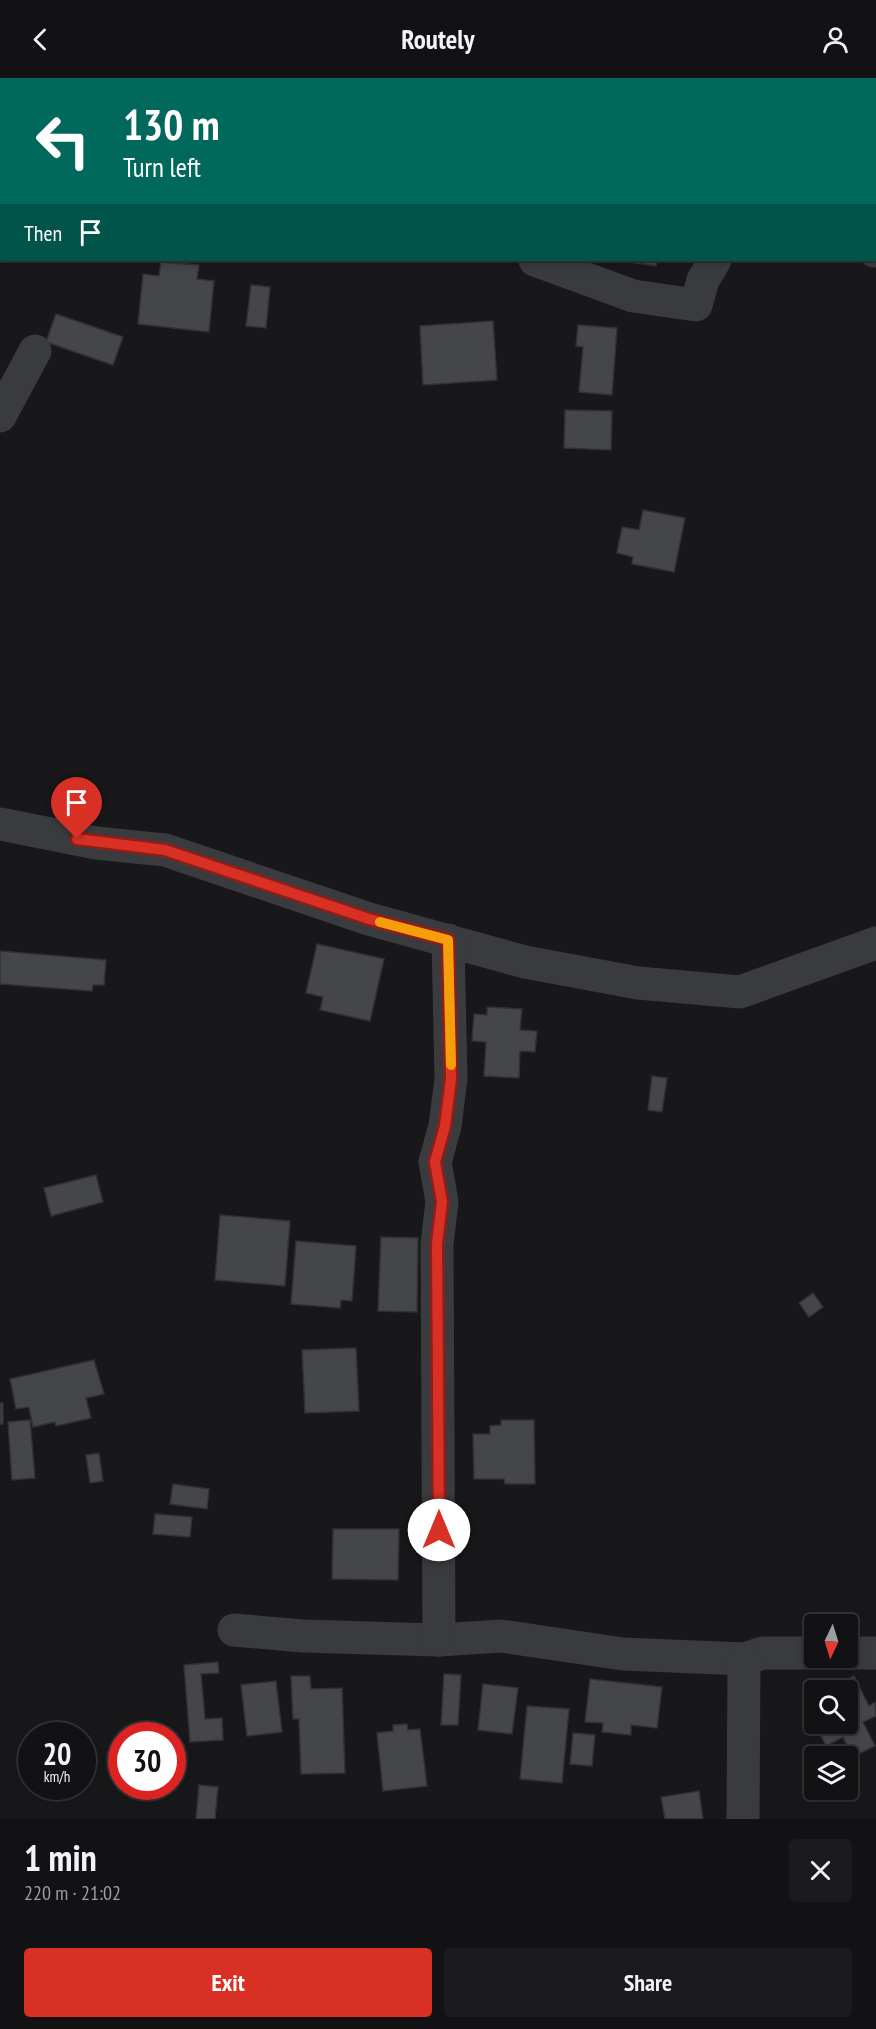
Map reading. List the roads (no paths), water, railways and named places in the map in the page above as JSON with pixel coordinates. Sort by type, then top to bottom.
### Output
[{"type":"street","points":[[538,261],[633,296],[696,305],[703,280],[714,261]]},
{"type":"street","points":[[0,416],[35,351]]},
{"type":"street","points":[[0,824],[96,843],[165,850],[369,919],[525,962],[638,983],[740,992],[876,943]]},
{"type":"street","points":[[439,1641],[437,1244],[442,1202],[435,1162],[445,1126],[451,1079],[448,940]]},
{"type":"street","points":[[234,1630],[303,1636],[439,1641],[501,1636],[624,1654],[744,1659],[763,1653],[804,1653]]},
{"type":"street","points":[[858,1653],[876,1653]]},
{"type":"street","points":[[742,1819],[744,1659]]}]
